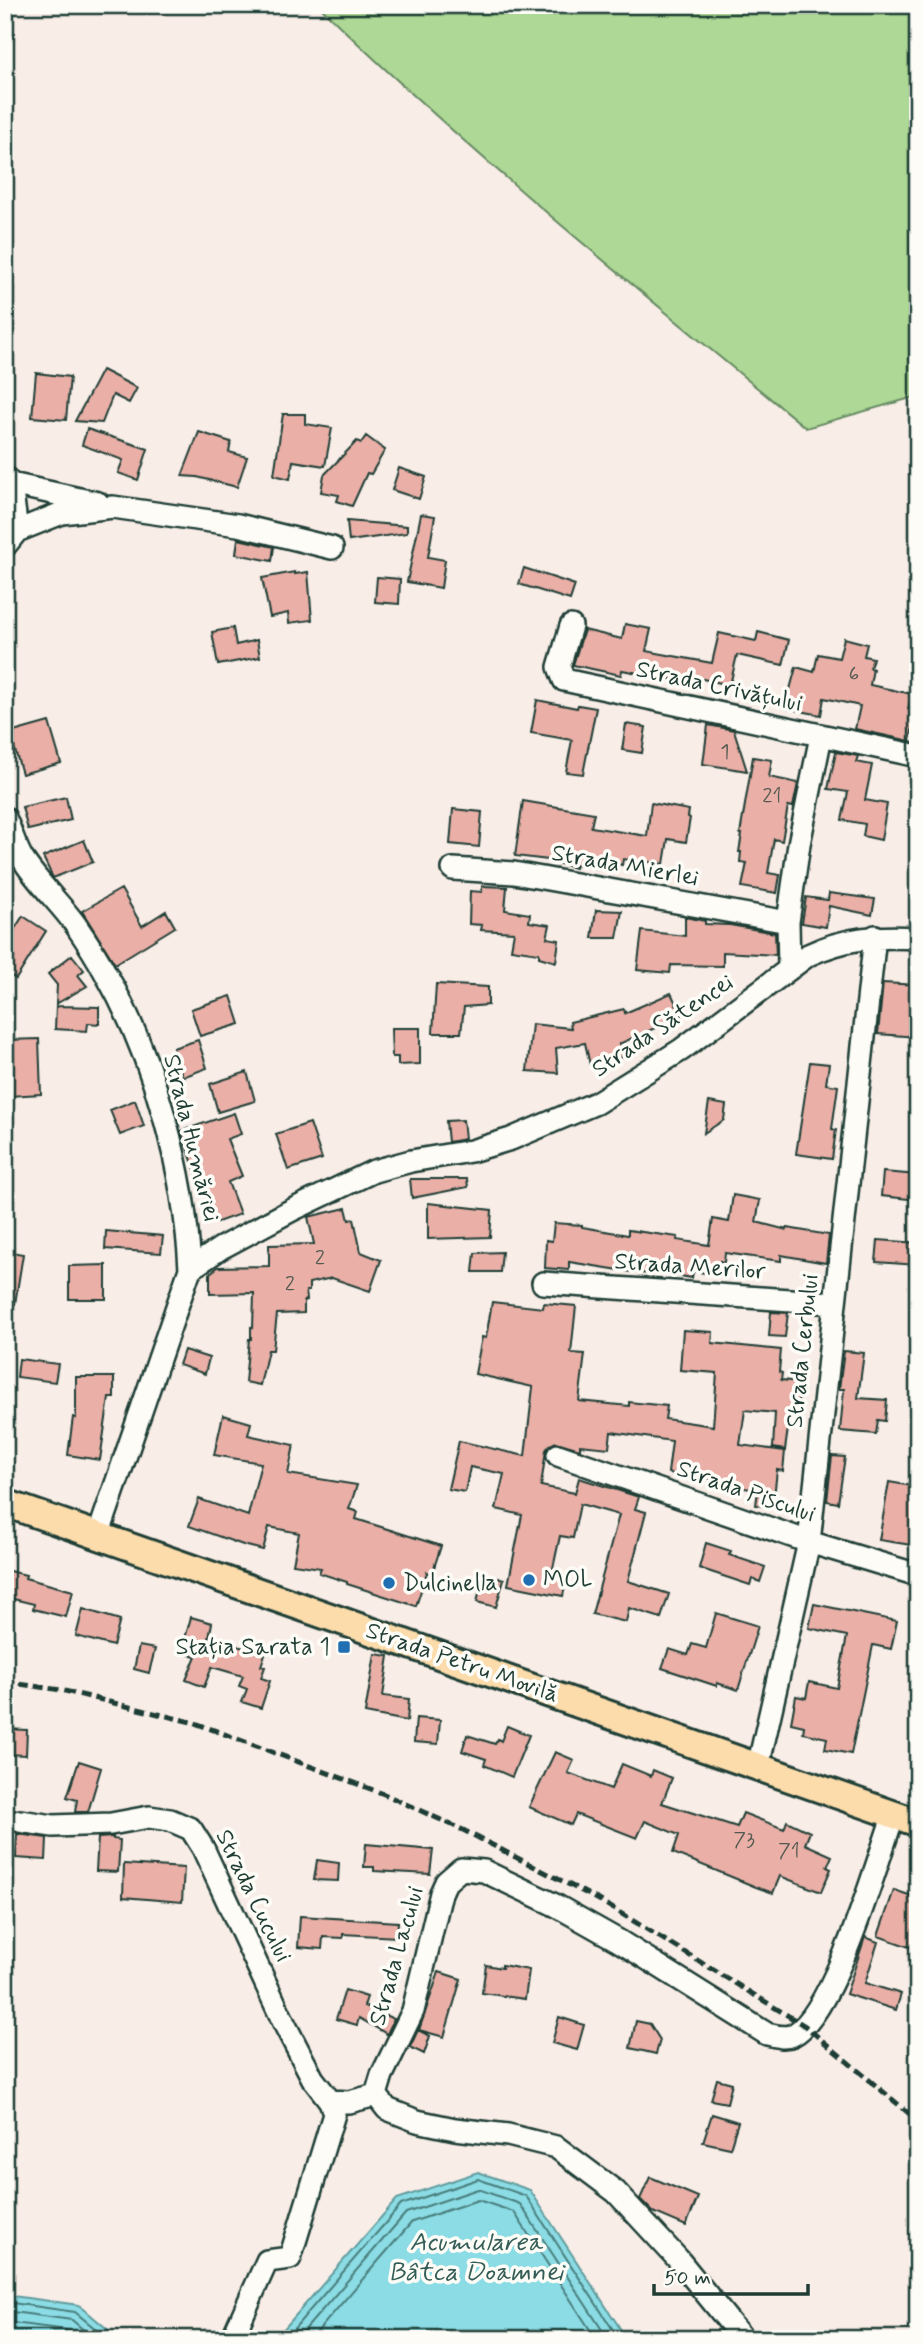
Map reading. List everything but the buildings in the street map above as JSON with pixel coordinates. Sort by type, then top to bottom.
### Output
[{"type":"main road","name":"Strada Petru Movilă","points":[[5,1503],[906,1819]]},
{"type":"street","points":[[113,507],[62,513],[11,538],[8,480],[113,507],[238,525],[332,548]]},
{"type":"street","name":"Strada Crivățului","points":[[571,626],[559,667],[564,680],[918,756]]},
{"type":"street","points":[[789,968],[788,922],[799,844],[821,736]]},
{"type":"street","name":"Strada Humăriei","points":[[5,818],[13,859],[75,924],[107,975],[141,1044],[184,1202],[190,1269],[98,1536]]},
{"type":"street","name":"Strada Mierlei","points":[[453,869],[514,873],[788,922]]},
{"type":"street","name":"Strada Sătencei","points":[[190,1269],[221,1248],[292,1210],[374,1171],[411,1161],[471,1151],[512,1139],[596,1103],[681,1050],[789,968],[828,945],[875,936],[918,937]]},
{"type":"street","name":"Strada Cerbului","points":[[758,1767],[809,1542],[875,936]]},
{"type":"street","name":"Strada Merilor","points":[[543,1283],[834,1303]]},
{"type":"street","name":"Strada Piscului","points":[[558,1455],[809,1542],[918,1576]]},
{"type":"street","name":"Strada Cucului","points":[[20,1821],[64,1826],[111,1824],[149,1818],[170,1820],[191,1829],[203,1848],[284,2023],[313,2078],[330,2101]]},
{"type":"street","name":"Strada Lacului","points":[[376,2095],[382,2075],[413,2011],[441,1893],[446,1882],[461,1869],[484,1871],[557,1906],[619,1941],[767,2034],[782,2038],[793,2035],[805,2026],[820,2007],[906,1819]]},
{"type":"street","points":[[232,2339],[267,2261],[290,2258],[334,2114],[330,2101],[349,2102],[376,2095],[387,2109],[417,2121],[455,2129],[508,2135],[556,2147],[616,2192],[678,2259],[743,2339]]},
{"type":"green space","points":[[318,5],[918,5],[918,396],[806,428],[496,169]]},
{"type":"water","name":"Acumularea Bâtca Doamnei","points":[[478,2172],[530,2190],[627,2339],[275,2339],[397,2199]]},
{"type":"water","points":[[5,2295],[79,2305],[119,2339],[5,2339]]},
{"type":"railway","points":[[5,1682],[61,1690],[195,1723],[384,1794],[463,1830],[599,1900],[805,2026],[918,2121]]},
{"type":"place","name":"MOL","points":[[529,1580]]},
{"type":"place","name":"Dulcinella","points":[[389,1583]]},
{"type":"place","name":"Stația Sarata 1","points":[[344,1647]]}]
